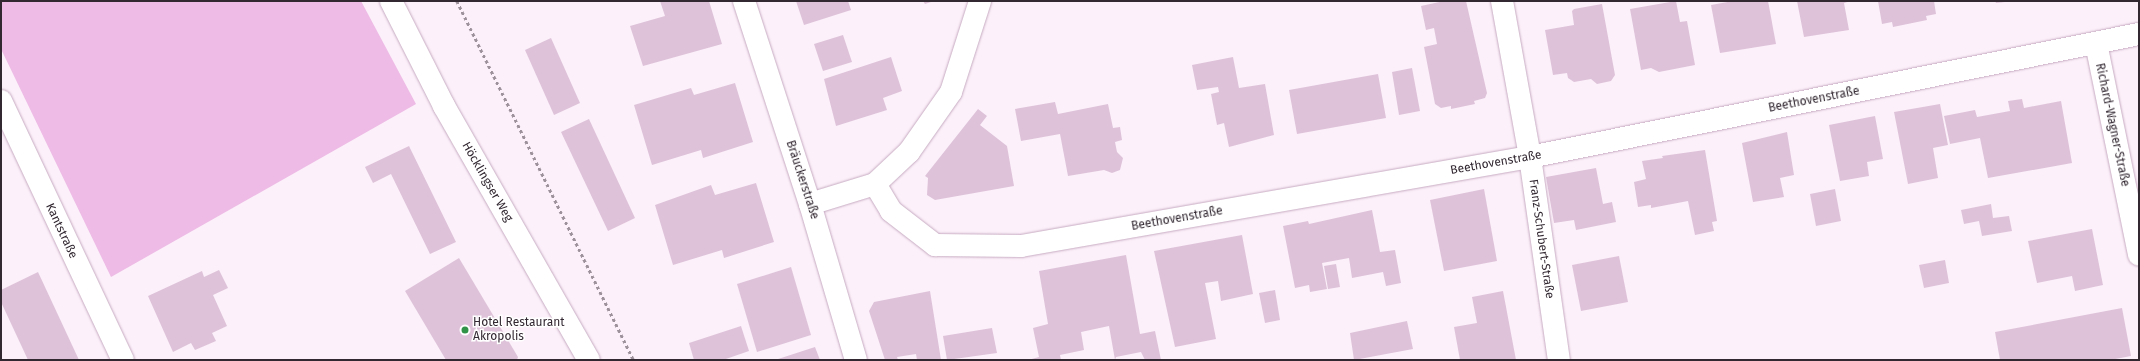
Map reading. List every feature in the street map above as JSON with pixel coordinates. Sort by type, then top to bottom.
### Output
[{"type":"street","name":"Höcklingser Weg","points":[[391,1],[444,106],[589,360]]},
{"type":"street","name":"Bräuckerstraße","points":[[744,1],[810,204],[856,360]]},
{"type":"street","points":[[810,204],[875,184],[909,152],[951,92],[980,1]]},
{"type":"street","name":"Franz-Schubert-Straße","points":[[1502,1],[1530,157],[1559,360]]},
{"type":"street","name":"Beethovenstraße","points":[[875,184],[891,211],[935,245],[1021,246],[1530,157],[2139,34]]},
{"type":"street","name":"Richard-Wagner-Straße","points":[[2096,43],[2139,255]]},
{"type":"street","name":"Kantstraße","points":[[1,101],[123,360]]},
{"type":"path","points":[[457,1],[634,360]]},
{"type":"shaded area","points":[[1,1],[361,1],[416,104],[111,277],[1,49]]},
{"type":"building","points":[[660,1],[709,1],[722,44],[643,66],[630,26],[665,16]]},
{"type":"building","points":[[796,1],[848,1],[851,10],[804,25]]},
{"type":"building","points":[[923,1],[934,1],[925,4]]},
{"type":"building","points":[[1444,1],[1466,1],[1487,93],[1485,98],[1474,101],[1475,104],[1451,109],[1451,106],[1441,108],[1435,104],[1424,47],[1437,44],[1434,28],[1426,30],[1421,6]]},
{"type":"building","points":[[1676,1],[1680,22],[1687,21],[1695,65],[1659,72],[1651,68],[1641,70],[1630,9]]},
{"type":"building","points":[[1733,1],[1768,1],[1776,44],[1720,53],[1711,5]]},
{"type":"building","points":[[1797,1],[1851,1],[1844,3],[1849,30],[1804,37]]},
{"type":"building","points":[[1878,1],[1934,1],[1936,14],[1926,16],[1927,20],[1893,27],[1892,22],[1882,24]]},
{"type":"building","points":[[1995,1],[2005,1],[2005,2],[1996,3]]},
{"type":"building","points":[[1602,4],[1615,75],[1611,81],[1597,84],[1591,79],[1574,82],[1568,78],[1567,73],[1553,75],[1545,30],[1574,25],[1572,11],[1574,9]]},
{"type":"building","points":[[843,35],[852,62],[823,71],[814,44]]},
{"type":"building","points":[[551,38],[580,103],[554,115],[525,50]]},
{"type":"building","points":[[891,57],[902,91],[883,98],[887,110],[836,126],[824,79]]},
{"type":"building","points":[[1233,57],[1239,88],[1265,84],[1274,135],[1229,147],[1224,123],[1217,125],[1211,94],[1219,92],[1218,87],[1197,90],[1192,65]]},
{"type":"building","points":[[1412,68],[1420,111],[1399,115],[1392,72]]},
{"type":"building","points":[[1378,74],[1386,118],[1297,134],[1289,90]]},
{"type":"building","points":[[735,83],[753,142],[703,158],[701,150],[652,165],[634,105],[691,88],[694,95]]},
{"type":"building","points":[[2022,99],[2024,108],[2061,101],[2072,163],[1988,178],[1980,138],[1950,144],[1944,116],[1975,110],[1977,117],[2010,111],[2008,101]]},
{"type":"building","points":[[1055,102],[1058,114],[1108,104],[1113,128],[1120,127],[1122,140],[1115,142],[1117,152],[1123,158],[1120,170],[1112,173],[1104,170],[1068,176],[1060,134],[1021,141],[1015,109]]},
{"type":"building","points":[[1940,104],[1948,145],[1933,148],[1938,178],[1908,184],[1894,112]]},
{"type":"building","points":[[978,109],[987,116],[980,125],[1007,146],[1014,186],[935,200],[927,195],[928,178],[925,176]]},
{"type":"building","points":[[1875,116],[1883,159],[1867,162],[1869,176],[1840,181],[1829,125]]},
{"type":"building","points":[[589,119],[635,218],[608,231],[561,132]]},
{"type":"building","points":[[1787,132],[1794,175],[1780,178],[1784,197],[1753,202],[1742,143]]},
{"type":"building","points":[[409,146],[456,242],[430,254],[391,174],[373,183],[365,167]]},
{"type":"building","points":[[1705,150],[1717,221],[1712,222],[1714,231],[1695,235],[1688,201],[1651,208],[1651,205],[1638,207],[1634,182],[1646,179],[1642,161],[1663,158],[1662,156]]},
{"type":"building","points":[[1596,168],[1603,204],[1612,202],[1616,222],[1576,230],[1574,220],[1554,223],[1546,177]]},
{"type":"building","points":[[756,183],[774,242],[724,258],[722,250],[673,265],[655,205],[711,185],[715,195]]},
{"type":"building","points":[[1484,189],[1497,261],[1444,271],[1430,200]]},
{"type":"building","points":[[1835,189],[1841,221],[1816,226],[1810,194]]},
{"type":"building","points":[[1991,204],[1993,218],[2009,216],[2012,231],[1982,236],[1979,221],[1964,224],[1961,210]]},
{"type":"building","points":[[1372,210],[1380,252],[1395,250],[1401,283],[1386,286],[1383,272],[1352,278],[1349,258],[1322,263],[1327,289],[1310,292],[1309,285],[1295,288],[1283,226],[1308,221],[1309,224]]},
{"type":"building","points":[[2092,229],[2103,285],[2075,291],[2072,276],[2037,283],[2028,241]]},
{"type":"building","points":[[1242,235],[1253,294],[1221,301],[1218,281],[1205,283],[1216,339],[1175,347],[1154,251]]},
{"type":"building","points":[[1126,255],[1140,334],[1155,331],[1161,360],[1145,360],[1141,352],[1116,357],[1115,360],[1109,326],[1081,332],[1084,350],[1060,355],[1061,360],[1028,360],[1039,357],[1033,328],[1048,324],[1039,271]]},
{"type":"building","points":[[1619,256],[1628,302],[1581,311],[1572,265]]},
{"type":"building","name":"Hotel Restaurant Akropolis","points":[[459,258],[518,357],[517,360],[446,360],[405,291]]},
{"type":"building","points":[[1945,260],[1949,283],[1924,288],[1919,265]]},
{"type":"building","points":[[1336,264],[1340,287],[1328,289],[1324,266]]},
{"type":"building","points":[[791,267],[811,335],[757,352],[737,284]]},
{"type":"building","points":[[219,270],[228,288],[213,295],[227,326],[212,333],[216,341],[195,350],[191,343],[173,352],[148,296],[202,271],[204,277]]},
{"type":"building","points":[[38,272],[79,360],[28,360],[1,302],[1,290]]},
{"type":"building","points":[[1275,290],[1280,320],[1265,323],[1259,293]]},
{"type":"building","points":[[930,291],[941,360],[917,360],[916,354],[897,357],[898,360],[885,360],[869,311],[874,302]]},
{"type":"building","points":[[1503,291],[1516,360],[1460,360],[1454,327],[1477,323],[1472,297]]},
{"type":"building","points":[[2122,308],[2131,356],[2110,360],[2000,360],[1995,332]]},
{"type":"building","points":[[1407,321],[1413,349],[1354,360],[1350,333]]},
{"type":"building","points":[[741,326],[749,351],[723,360],[694,360],[689,343]]},
{"type":"building","points":[[992,328],[997,353],[947,360],[943,336]]},
{"type":"building","points":[[815,347],[820,360],[775,360]]},
{"type":"place","name":"Hotel Restaurant Akropolis","points":[[465,330]]}]
